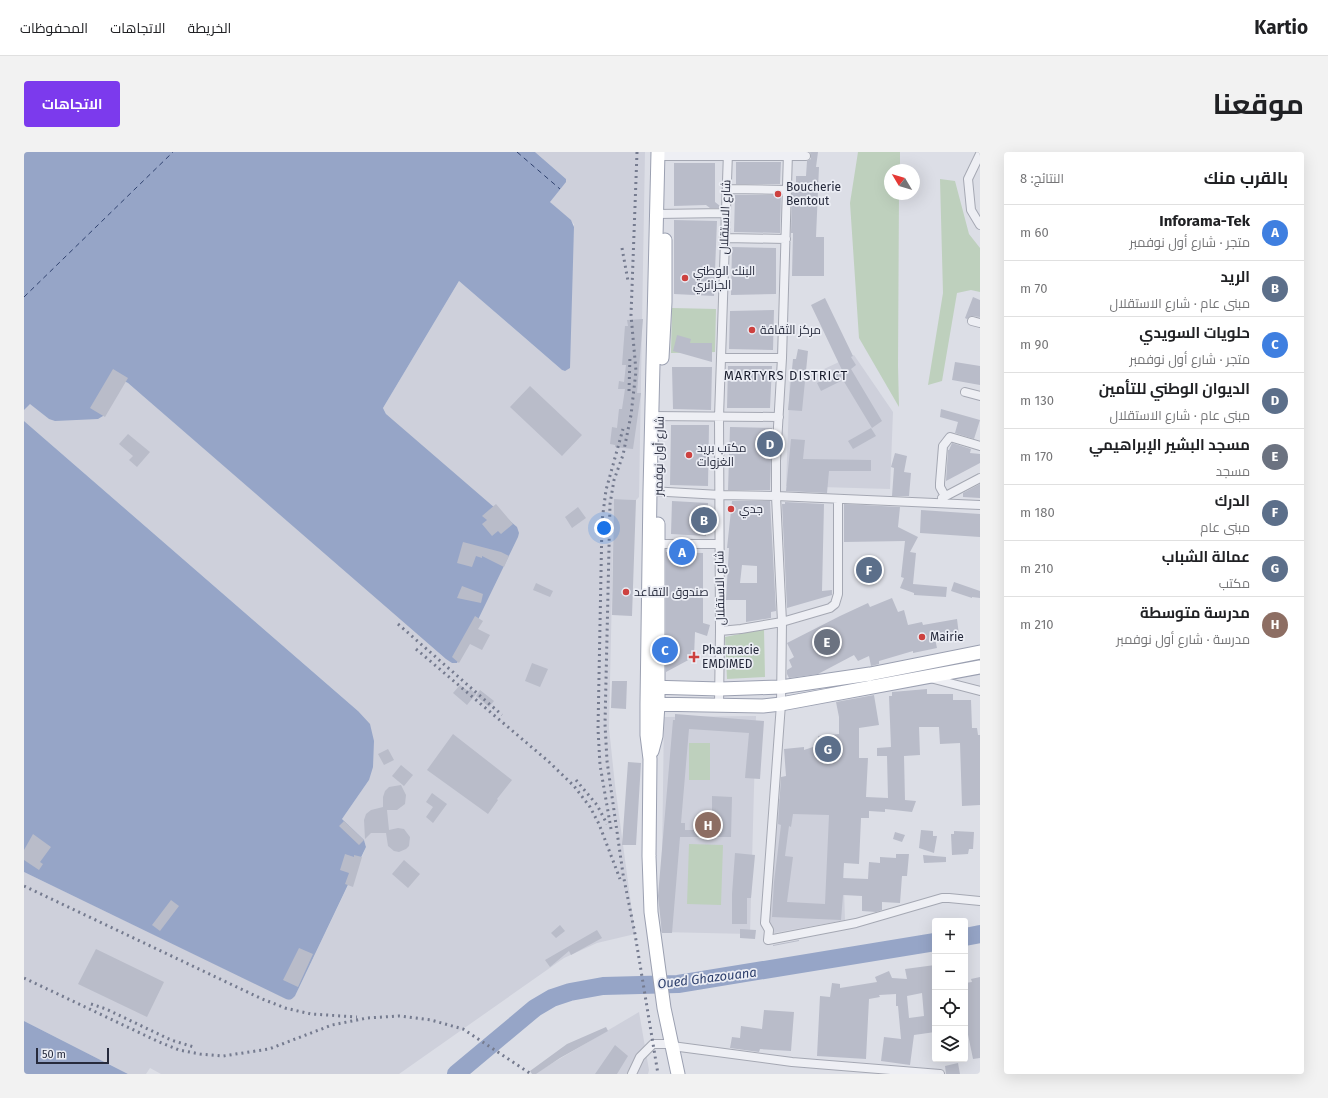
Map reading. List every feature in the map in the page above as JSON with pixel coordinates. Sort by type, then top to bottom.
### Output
[{"type":"main road","name":"شارع أول نوفمبر","points":[[653,687],[655,416],[662,154]]},
{"type":"main road","name":"شارع أول نوفمبر","points":[[653,687],[659,544],[654,491]]},
{"type":"main road","points":[[678,1074],[664,1008],[652,926],[649,856],[650,759],[647,736],[653,687],[720,689],[781,688],[870,674],[980,652]]},
{"type":"main road","points":[[652,704],[719,704],[763,706],[781,704],[980,667]]},
{"type":"street","points":[[662,154],[788,154],[806,156]]},
{"type":"street","name":"شارع الاستقلال","points":[[719,704],[719,418],[728,154]]},
{"type":"street","points":[[788,154],[782,358],[776,461],[776,496],[782,622],[781,704],[765,923],[765,926],[769,930],[768,940],[856,923],[942,898],[958,898],[980,901]]},
{"type":"street","points":[[980,154],[968,179],[971,210],[980,225]]},
{"type":"street","points":[[727,189],[787,190]]},
{"type":"street","points":[[661,214],[725,213]]},
{"type":"street","points":[[724,238],[786,239]]},
{"type":"street","points":[[721,358],[782,358]]},
{"type":"street","points":[[965,392],[980,396]]},
{"type":"street","points":[[655,416],[719,418],[779,417]]},
{"type":"street","points":[[945,496],[940,486],[944,443],[950,437],[980,446]]},
{"type":"street","points":[[932,502],[980,478]]},
{"type":"street","points":[[654,491],[720,496],[776,496],[838,500],[932,502],[980,505]]},
{"type":"street","points":[[720,631],[782,622],[830,608],[837,601],[838,500]]},
{"type":"street","points":[[659,544],[719,544]]},
{"type":"street","points":[[925,677],[980,691]]},
{"type":"street","points":[[632,1074],[640,1058],[653,1044],[672,1045],[792,1062],[940,1074]]},
{"type":"shaded area","points":[[535,152],[645,152],[639,497],[636,500],[614,499],[609,728],[635,934],[597,943],[564,958],[399,1074],[161,1074],[150,1068],[146,1074],[128,1074],[24,1021],[24,872],[289,1000],[295,996],[366,847],[364,840],[342,819],[369,780],[358,711],[24,421],[24,410],[30,403],[49,419],[124,381],[128,383],[452,663],[386,414],[383,408],[459,281],[565,371],[574,224],[550,202],[566,179]]},
{"type":"shaded area","points":[[854,355],[893,412],[890,489],[786,486],[790,374],[809,376]]},
{"type":"shaded area","points":[[756,716],[750,934],[661,932],[664,717]]},
{"type":"shaded area","points":[[841,798],[845,920],[769,934],[776,799]]},
{"type":"shaded area","points":[[639,1012],[649,1070],[648,1074],[534,1074]]},
{"type":"green space","points":[[858,152],[900,152],[900,164],[884,164],[884,200],[899,200],[899,407],[859,338],[850,203]]},
{"type":"green space","points":[[940,179],[955,181],[969,234],[980,248],[980,292],[971,290],[957,293],[942,381],[928,385],[943,293]]},
{"type":"green space","points":[[672,308],[716,309],[715,352],[671,353]]},
{"type":"green space","points":[[764,629],[765,677],[727,679],[725,637]]},
{"type":"green space","points":[[689,743],[710,743],[710,780],[689,780]]},
{"type":"green space","points":[[689,844],[723,845],[721,905],[687,904]]},
{"type":"water","points":[[24,152],[535,152],[566,179],[566,182],[550,202],[571,220],[574,227],[570,368],[565,371],[562,370],[459,281],[383,408],[386,414],[517,527],[519,533],[457,663],[452,663],[446,659],[128,383],[124,381],[119,384],[103,416],[98,419],[55,421],[49,419],[30,404],[24,410]]},
{"type":"water","points":[[24,421],[358,711],[370,724],[374,741],[373,767],[369,780],[342,819],[364,840],[366,847],[295,996],[289,1000],[24,872]]},
{"type":"water","points":[[24,1021],[128,1074],[24,1074]]},
{"type":"building","points":[[810,152],[818,152],[816,167],[819,167],[816,237],[824,237],[824,276],[792,276],[792,192],[796,193],[796,176],[806,176],[807,161],[811,159]]},
{"type":"building","points":[[736,162],[781,162],[780,184],[736,184]]},
{"type":"building","points":[[674,163],[715,163],[715,202],[720,206],[719,208],[710,208],[706,205],[674,206]]},
{"type":"building","points":[[735,195],[781,195],[780,233],[734,232]]},
{"type":"building","points":[[674,220],[717,221],[714,296],[674,294]]},
{"type":"building","points":[[732,247],[776,248],[776,294],[731,295]]},
{"type":"building","points":[[973,297],[980,300],[980,317],[971,316],[967,319],[965,318]]},
{"type":"building","points":[[825,298],[853,356],[851,357],[856,365],[851,369],[882,421],[872,428],[843,380],[821,391],[817,383],[842,370],[811,305]]},
{"type":"building","name":"مركز الثقافة","points":[[774,310],[773,350],[729,349],[730,311]]},
{"type":"building","points":[[643,319],[637,393],[641,393],[633,449],[615,447],[615,445],[610,444],[612,427],[617,428],[619,409],[622,409],[625,389],[618,389],[619,381],[624,382],[626,365],[622,365],[625,326],[628,326],[627,320]]},
{"type":"building","points":[[677,335],[691,339],[690,343],[712,343],[712,362],[673,351]]},
{"type":"building","points":[[798,349],[808,351],[802,411],[788,410],[793,359],[796,359]]},
{"type":"building","points":[[955,362],[980,366],[980,385],[952,380]]},
{"type":"building","points":[[728,366],[772,366],[770,408],[727,408]]},
{"type":"building","points":[[672,367],[712,367],[711,410],[673,409]]},
{"type":"building","points":[[113,369],[128,378],[105,417],[90,408]]},
{"type":"building","points":[[530,386],[582,435],[562,456],[510,407]]},
{"type":"building","points":[[941,409],[980,420],[974,439],[955,433],[958,422],[940,417]]},
{"type":"building","name":"مكتب بريد الغزوات","points":[[671,425],[709,425],[708,486],[670,485]]},
{"type":"building","points":[[730,427],[772,428],[770,490],[728,490]]},
{"type":"building","points":[[871,428],[876,436],[853,449],[848,441]]},
{"type":"building","points":[[128,434],[150,452],[137,467],[129,460],[133,456],[119,444]]},
{"type":"building","points":[[791,439],[805,440],[803,459],[871,460],[871,471],[829,471],[827,493],[786,491]]},
{"type":"building","points":[[952,443],[971,449],[970,453],[980,454],[980,463],[946,481],[948,450]]},
{"type":"building","points":[[895,453],[907,456],[904,472],[911,473],[909,496],[892,496],[894,468],[891,467]]},
{"type":"building","points":[[980,484],[980,498],[963,497],[963,493]]},
{"type":"building","points":[[614,499],[636,500],[632,616],[612,615]]},
{"type":"building","points":[[672,501],[708,503],[706,536],[671,534]]},
{"type":"building","points":[[732,501],[770,501],[776,611],[771,612],[771,618],[746,622],[746,600],[726,600],[729,548],[727,548]],"holes":[[[742,565],[757,566],[757,583],[740,583]]]},
{"type":"building","points":[[785,502],[824,504],[822,591],[832,590],[832,595],[787,608],[782,504],[785,504]]},
{"type":"building","points":[[496,504],[513,524],[501,534],[498,531],[492,536],[482,524],[487,520],[482,516]]},
{"type":"building","points":[[844,504],[900,507],[898,527],[918,537],[910,552],[916,553],[913,584],[947,587],[946,597],[914,595],[914,593],[900,588],[904,578],[901,577],[905,541],[844,542]]},
{"type":"building","points":[[578,507],[586,518],[572,528],[565,517]]},
{"type":"building","points":[[921,510],[980,514],[980,537],[920,533]]},
{"type":"building","points":[[463,542],[501,552],[509,556],[504,567],[482,556],[482,558],[476,556],[472,567],[457,563]]},
{"type":"building","points":[[666,552],[703,553],[703,623],[710,625],[707,636],[695,632],[694,657],[666,672]]},
{"type":"building","points":[[954,582],[980,591],[980,598],[972,598],[951,591]]},
{"type":"building","points":[[536,583],[553,591],[550,597],[533,590]]},
{"type":"building","points":[[462,586],[483,594],[481,603],[457,598]]},
{"type":"building","points":[[892,598],[898,612],[904,610],[908,625],[922,622],[923,625],[957,619],[959,635],[935,639],[937,648],[913,653],[913,651],[879,661],[879,664],[871,666],[869,656],[858,661],[854,655],[818,674],[789,678],[787,670],[792,667],[789,660],[794,657],[787,643],[868,603],[870,607]]},
{"type":"building","points":[[475,616],[483,621],[478,629],[490,635],[482,650],[470,644],[459,663],[452,657]]},
{"type":"building","points":[[532,663],[548,669],[540,687],[525,681]]},
{"type":"building","points":[[612,681],[627,681],[626,709],[611,708]]},
{"type":"building","points":[[460,685],[468,691],[470,689],[476,694],[467,705],[453,693]]},
{"type":"building","points":[[927,689],[927,694],[953,694],[953,700],[971,700],[972,728],[977,728],[978,735],[980,735],[980,805],[962,806],[960,743],[940,744],[939,727],[919,727],[920,755],[904,756],[905,800],[916,801],[912,812],[885,809],[885,812],[869,811],[869,818],[861,818],[859,864],[844,863],[843,878],[868,879],[869,862],[880,863],[880,857],[896,858],[896,854],[909,854],[907,876],[902,876],[900,903],[882,902],[882,910],[876,912],[862,911],[862,896],[843,895],[841,920],[772,917],[774,882],[781,825],[778,824],[781,777],[786,776],[784,749],[804,747],[804,750],[819,745],[818,736],[839,734],[839,717],[836,702],[874,695],[879,725],[859,728],[859,758],[868,758],[866,797],[888,798],[887,756],[877,756],[877,748],[891,747],[889,696],[892,696],[892,692]],"holes":[[[793,814],[829,815],[825,904],[787,902],[793,857],[785,856],[789,826],[791,827]]]},
{"type":"building","points":[[480,690],[494,701],[489,707],[476,696]]},
{"type":"building","points":[[675,714],[764,721],[760,779],[745,778],[749,733],[689,729],[681,823],[685,823],[685,830],[712,830],[712,796],[732,797],[731,837],[680,837],[672,933],[662,933],[658,896],[673,720],[675,720]]},
{"type":"building","points":[[453,734],[512,780],[497,799],[498,800],[488,814],[427,770]]},
{"type":"building","points":[[388,749],[394,760],[384,765],[378,754]]},
{"type":"building","points":[[628,762],[641,763],[636,845],[622,845]]},
{"type":"building","points":[[401,765],[413,775],[404,786],[392,776]]},
{"type":"building","points":[[401,785],[406,795],[405,804],[397,810],[387,810],[389,830],[398,828],[404,829],[410,837],[409,846],[399,852],[394,851],[388,846],[386,833],[371,833],[365,839],[364,820],[366,814],[371,810],[383,807],[383,797],[385,791],[389,787]]},
{"type":"building","points":[[432,793],[447,804],[433,823],[426,817],[433,807],[426,802]]},
{"type":"building","points":[[344,821],[364,840],[359,845],[339,826]]},
{"type":"building","points":[[921,830],[933,831],[933,836],[937,836],[934,853],[919,848]]},
{"type":"building","points":[[954,831],[974,832],[973,849],[969,849],[968,854],[952,855],[951,834],[954,834]]},
{"type":"building","points":[[895,832],[905,835],[902,842],[893,839]]},
{"type":"building","points":[[33,834],[51,847],[40,862],[43,864],[39,870],[24,860],[24,850]]},
{"type":"building","points":[[735,853],[755,855],[751,898],[747,898],[747,924],[732,924],[732,894]]},
{"type":"building","points":[[345,854],[354,857],[354,855],[362,857],[353,887],[345,884],[349,873],[340,870]]},
{"type":"building","points":[[923,855],[946,857],[946,862],[924,863]]},
{"type":"building","points":[[404,860],[420,874],[408,888],[392,874]]},
{"type":"building","points":[[171,900],[179,906],[160,931],[152,925]]},
{"type":"building","points":[[560,925],[565,931],[556,938],[551,933]]},
{"type":"building","points":[[740,929],[756,930],[755,939],[740,938]]},
{"type":"building","points":[[597,930],[602,938],[571,955],[569,951],[550,967],[545,960]]},
{"type":"building","points":[[799,941],[773,946],[773,945]]},
{"type":"building","points":[[299,948],[313,954],[298,987],[283,980]]},
{"type":"building","points":[[96,949],[164,982],[147,1017],[78,984]]},
{"type":"building","points":[[932,965],[932,1032],[914,1035],[910,1065],[881,1061],[884,1037],[901,1039],[898,1006],[896,1006],[896,994],[879,995],[880,997],[869,999],[866,1059],[817,1056],[820,996],[830,997],[832,983],[840,984],[840,988],[877,982],[875,977],[889,971],[892,978],[907,979],[905,969]],"holes":[[[922,993],[924,1016],[909,1018],[907,996]]]},
{"type":"building","points":[[980,977],[980,1058],[973,1059],[968,1035],[968,983],[972,982],[971,979]]},
{"type":"building","points":[[764,1010],[794,1012],[791,1051],[760,1049],[759,1052],[730,1048],[732,1037],[740,1038],[741,1026],[762,1029]]},
{"type":"building","points":[[606,1027],[608,1031],[560,1058],[536,1074],[532,1074],[530,1071],[567,1044]]},
{"type":"building","points":[[615,1045],[628,1056],[617,1074],[595,1074]]},
{"type":"building","points":[[958,1063],[960,1074],[946,1074],[945,1066]]},
{"type":"waterway","name":"Oued Ghazouana","points":[[968,936],[980,934]]},
{"type":"waterway","name":"Oued Ghazouana","points":[[456,1074],[535,1008],[552,998],[570,992],[603,986],[678,984],[932,942]]},
{"type":"ferry route","points":[[24,297],[173,152]]},
{"type":"ferry route","points":[[517,152],[560,189]]},
{"type":"railway","points":[[637,152],[631,315],[636,371],[631,415],[623,455],[614,480],[610,504],[605,724],[607,761],[623,874],[635,934],[658,1074]]},
{"type":"railway","points":[[622,248],[628,281]]},
{"type":"railway","points":[[629,391],[630,355]]},
{"type":"railway","points":[[611,829],[600,765],[598,729],[602,521],[606,490],[623,429]]},
{"type":"railway","points":[[398,624],[502,715]]},
{"type":"railway","points":[[416,649],[548,761],[574,786],[590,807],[599,824],[620,879]]},
{"type":"railway","points":[[576,780],[597,805],[607,824]]},
{"type":"railway","points":[[24,886],[260,998],[285,1008],[311,1014],[357,1017]]},
{"type":"railway","points":[[24,978],[157,1041],[179,1050],[200,1054],[223,1056],[269,1049],[332,1025],[367,1018],[399,1016],[431,1020],[463,1029],[531,1074]]},
{"type":"railway","points":[[91,1004],[106,1009],[171,1040],[194,1047]]},
{"type":"place","name":"Boucherie Bentout","points":[[778,194]]},
{"type":"place","name":"البنك الوطني الجزائري","points":[[685,278]]},
{"type":"place","name":"مركز الثقافة","points":[[752,330]]},
{"type":"place","name":"الديوان الوطني للتأمين","points":[[770,444]]},
{"type":"place","name":"مكتب بريد الغزوات","points":[[689,455]]},
{"type":"place","name":"جدي","points":[[731,509]]},
{"type":"place","name":"الريد","points":[[704,520]]},
{"type":"place","name":"Inforama-Tek","points":[[682,552]]},
{"type":"place","name":"الدرك","points":[[869,570]]},
{"type":"place","name":"صندوق التقاعد","points":[[626,592]]},
{"type":"place","name":"Mairie","points":[[922,637]]},
{"type":"place","name":"مسجد البشير الإبراهيمي","points":[[827,642]]},
{"type":"place","name":"حلويات السويدي","points":[[665,650]]},
{"type":"place","name":"Pharmacie EMDIMED","points":[[694,657]]},
{"type":"place","name":"عمالة الشباب","points":[[828,749]]},
{"type":"place","name":"مدرسة متوسطة","points":[[708,825]]},
{"type":"district","name":"MARTYRS DISTRICT","points":[[786,375]]}]
